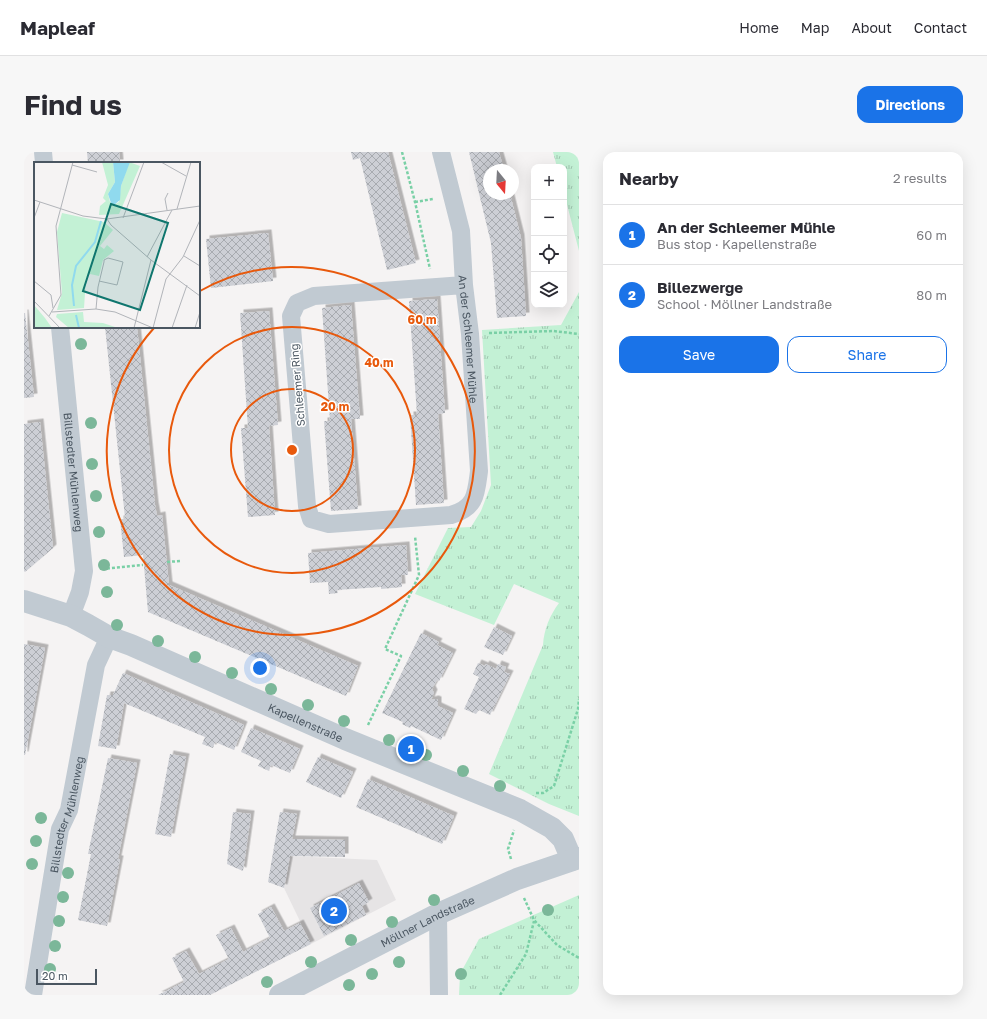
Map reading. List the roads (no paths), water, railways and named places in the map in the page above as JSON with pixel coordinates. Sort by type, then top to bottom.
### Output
[{"type":"street","points":[[43,152],[44,162]]},
{"type":"street","name":"An der Schleemer Mühle","points":[[441,152],[461,231],[464,285],[470,334],[479,471],[477,489],[473,500],[468,507],[460,513],[451,515]]},
{"type":"street","name":"Schleemer Ring","points":[[451,515],[329,524],[311,519],[307,506],[291,316],[297,303],[314,296],[464,285]]},
{"type":"street","name":"Billstedter Mühlenweg","points":[[60,328],[84,571],[80,592],[71,616]]},
{"type":"street","name":"Kapellenstraße","points":[[24,601],[71,616],[109,637],[131,644],[359,744],[520,810],[552,828],[563,839],[576,859]]},
{"type":"street","name":"Billstedter Mühlenweg","points":[[33,995],[60,828],[69,810],[96,665],[109,637]]},
{"type":"street","name":"Möllner Landstraße","points":[[280,995],[438,914],[517,879],[576,859]]},
{"type":"street","points":[[438,914],[439,995]]},
{"type":"place","name":"An der Schleemer Mühle","points":[[411,749]]},
{"type":"place","name":"Billezwerge","points":[[334,911]]}]
